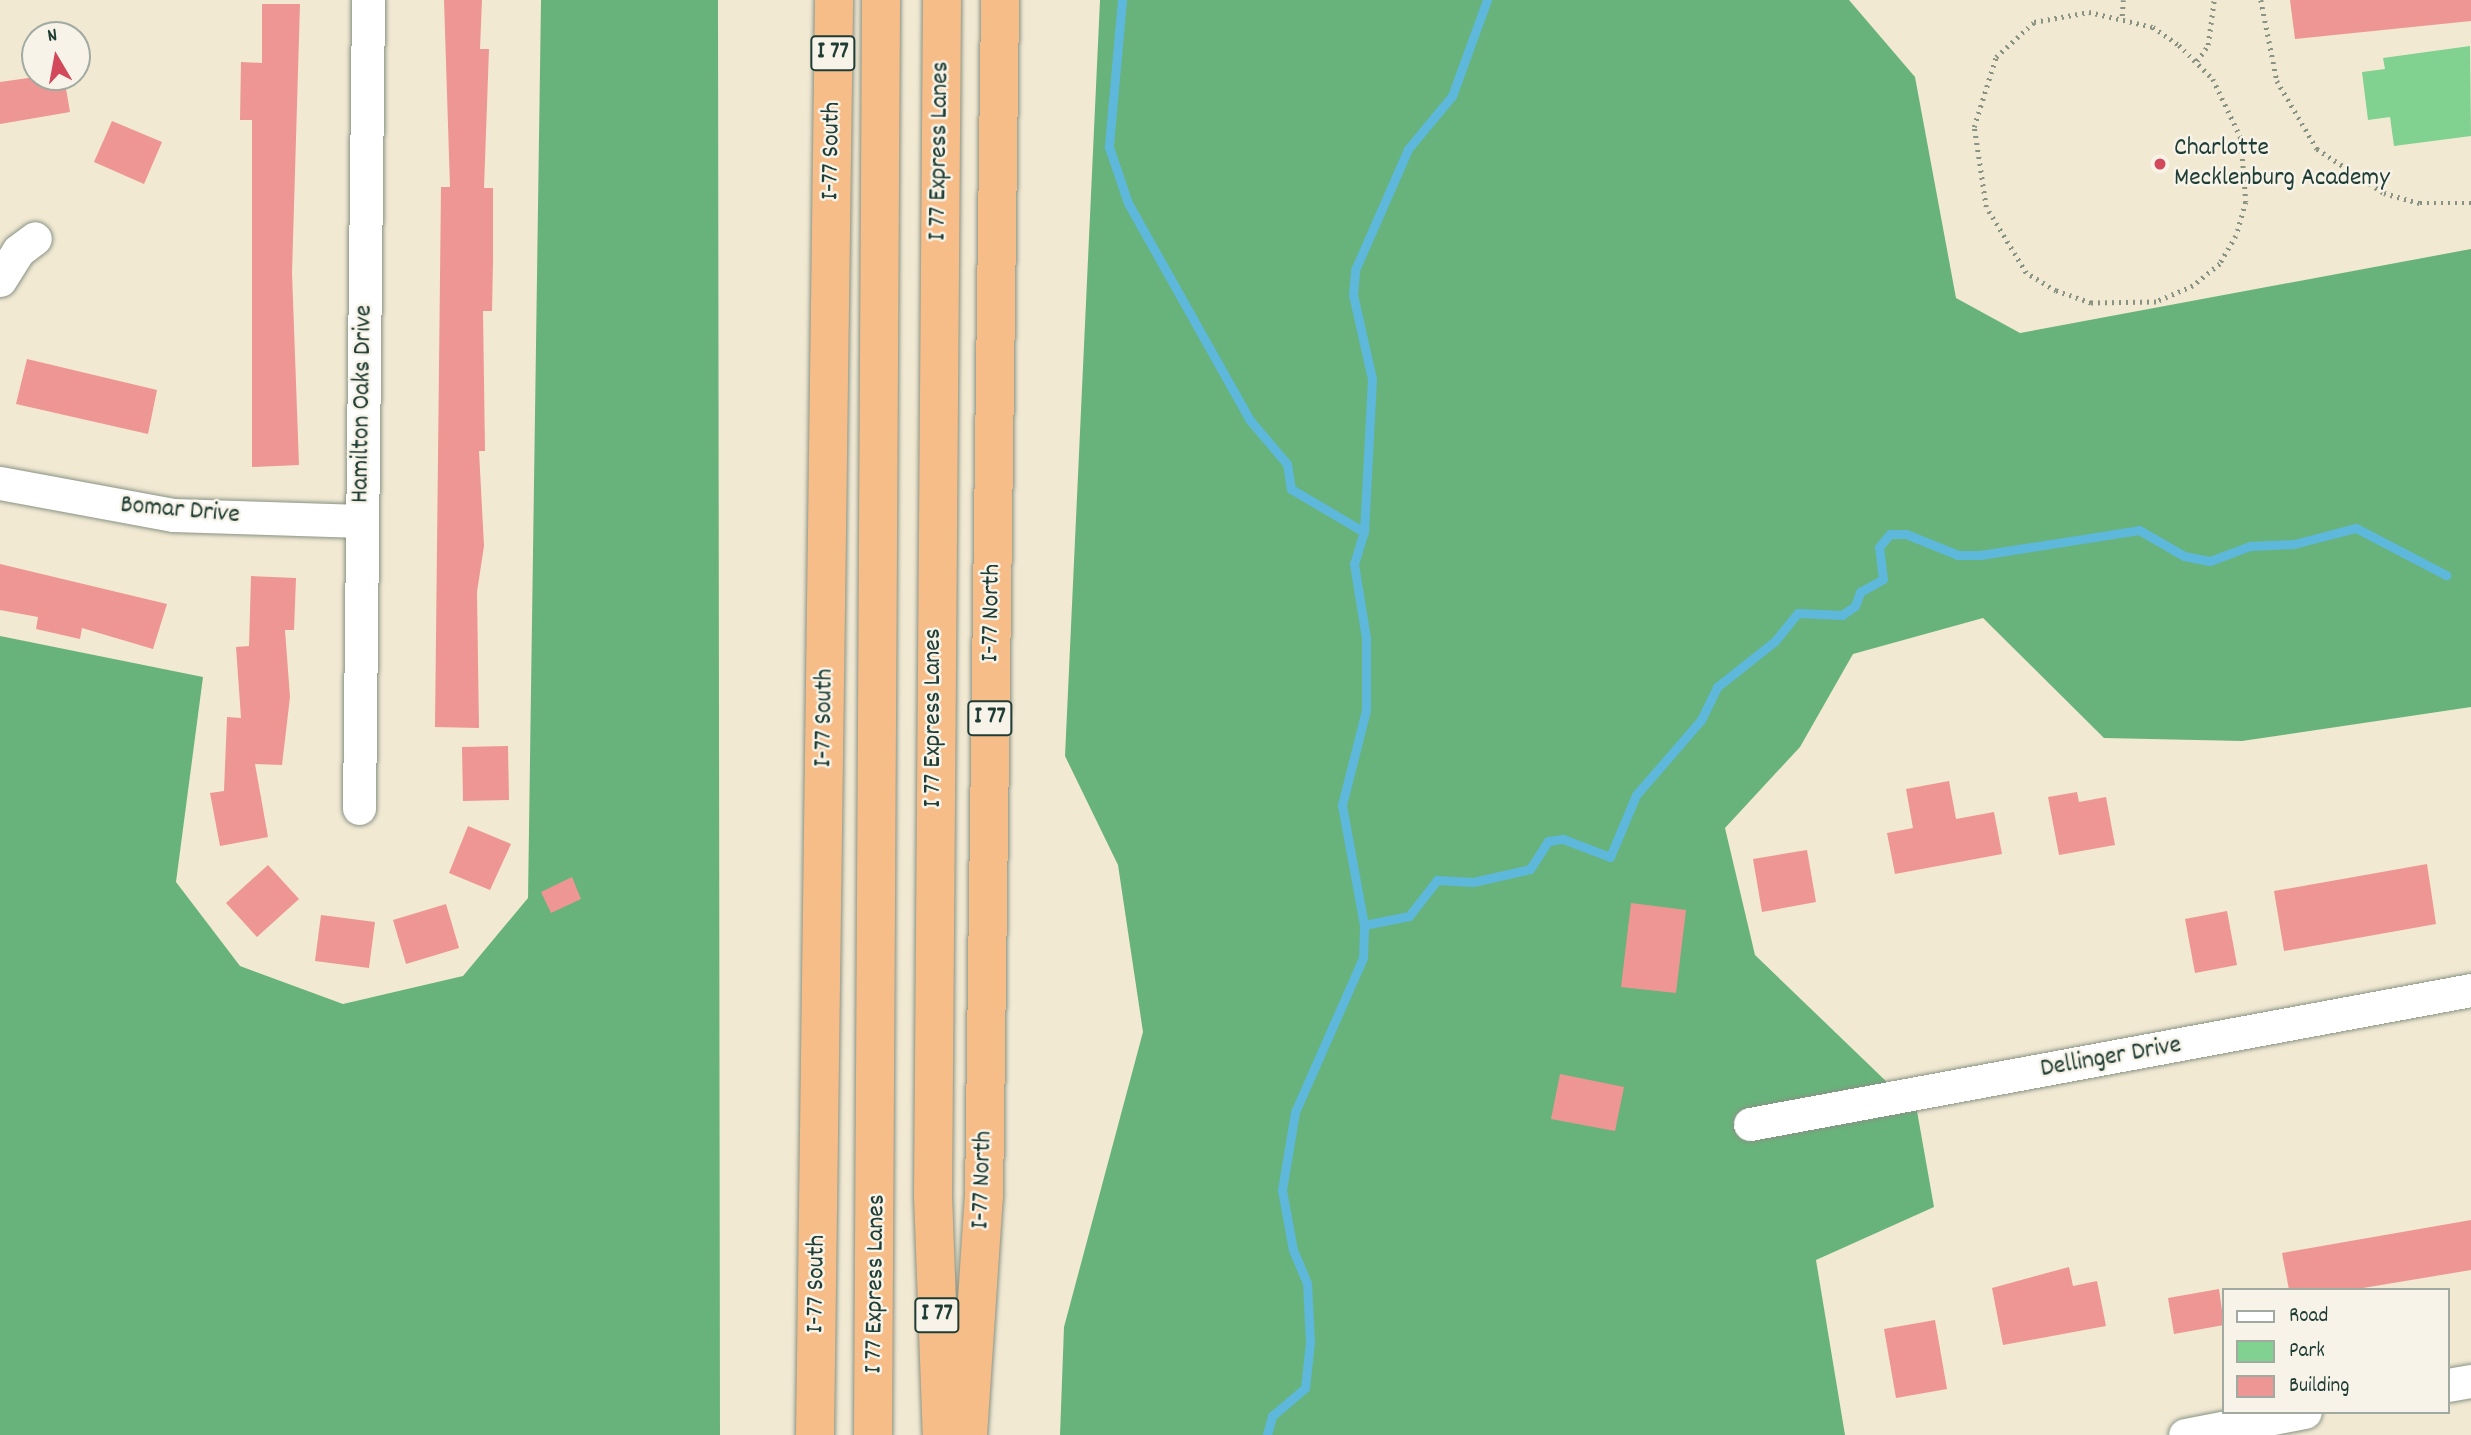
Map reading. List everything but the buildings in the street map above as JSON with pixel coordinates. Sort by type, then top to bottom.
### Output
[{"type":"highway","name":"I-77 South","points":[[815,1435],[834,0]]},
{"type":"highway","name":"I 77 Express Lanes","points":[[873,1435],[881,0]]},
{"type":"highway","name":"I 77 Express Lanes","points":[[942,0],[933,1195],[942,1435]]},
{"type":"highway","name":"I-77 North","points":[[968,1435],[984,1197],[1000,0]]},
{"type":"street","name":"Hamilton Oaks Drive","points":[[359,808],[368,0]]},
{"type":"street","points":[[0,280],[18,251],[35,238]]},
{"type":"street","name":"Bomar Drive","points":[[0,483],[173,515],[362,521]]},
{"type":"street","name":"Dellinger Drive","points":[[1750,1124],[2471,990]]},
{"type":"street","points":[[2450,1385],[2471,1381]]},
{"type":"street","points":[[2185,1435],[2295,1414]]},
{"type":"path","points":[[2122,16],[2123,0]]},
{"type":"path","points":[[2197,61],[2208,45],[2214,0]]},
{"type":"path","points":[[2262,0],[2277,81],[2317,149],[2384,193],[2420,203],[2471,203]]},
{"type":"path","points":[[2089,12],[2122,16],[2153,27],[2197,61],[2230,109],[2246,170],[2240,225],[2220,264],[2193,286],[2156,302],[2122,306],[2091,303],[2046,285],[2026,273],[2002,243],[1986,206],[1976,104],[1996,57],[2034,22],[2089,12]]},
{"type":"green space","points":[[541,0],[718,0],[720,1435],[0,1435],[0,636],[203,677],[176,882],[240,966],[343,1004],[463,976],[528,898]]},
{"type":"green space","points":[[1100,0],[1849,0],[1915,77],[1956,298],[2020,333],[2471,249],[2471,707],[2242,741],[2104,738],[1983,618],[1853,654],[1800,747],[1725,828],[1755,955],[1917,1111],[1934,1207],[1816,1260],[1845,1435],[1060,1435],[1064,1327],[1143,1032],[1118,865],[1065,756]]},
{"type":"green space","points":[[2470,46],[2471,136],[2394,146],[2390,117],[2368,120],[2362,72],[2385,69],[2383,58]]},
{"type":"waterway","points":[[1122,0],[1109,147],[1128,203],[1249,419],[1287,464],[1291,489],[1364,532]]},
{"type":"waterway","points":[[1267,1435],[1272,1416],[1305,1388],[1310,1342],[1307,1283],[1293,1250],[1282,1190],[1295,1112],[1363,958],[1364,925],[1342,805],[1366,710],[1366,638],[1354,564],[1364,532],[1372,379],[1353,295],[1355,270],[1408,149],[1452,96],[1487,0]]},
{"type":"waterway","points":[[1364,925],[1409,916],[1437,880],[1473,882],[1530,869],[1548,841],[1563,839],[1610,857],[1636,795],[1701,720],[1717,687],[1775,641],[1798,613],[1842,615],[1855,606],[1860,592],[1883,579],[1879,547],[1890,534],[1906,534],[1958,555],[1980,555],[2139,530],[2184,556],[2210,561],[2250,546],[2294,544],[2356,528],[2446,575]]},
{"type":"place","name":"Charlotte Mecklenburg Academy","points":[[2160,164]]}]
